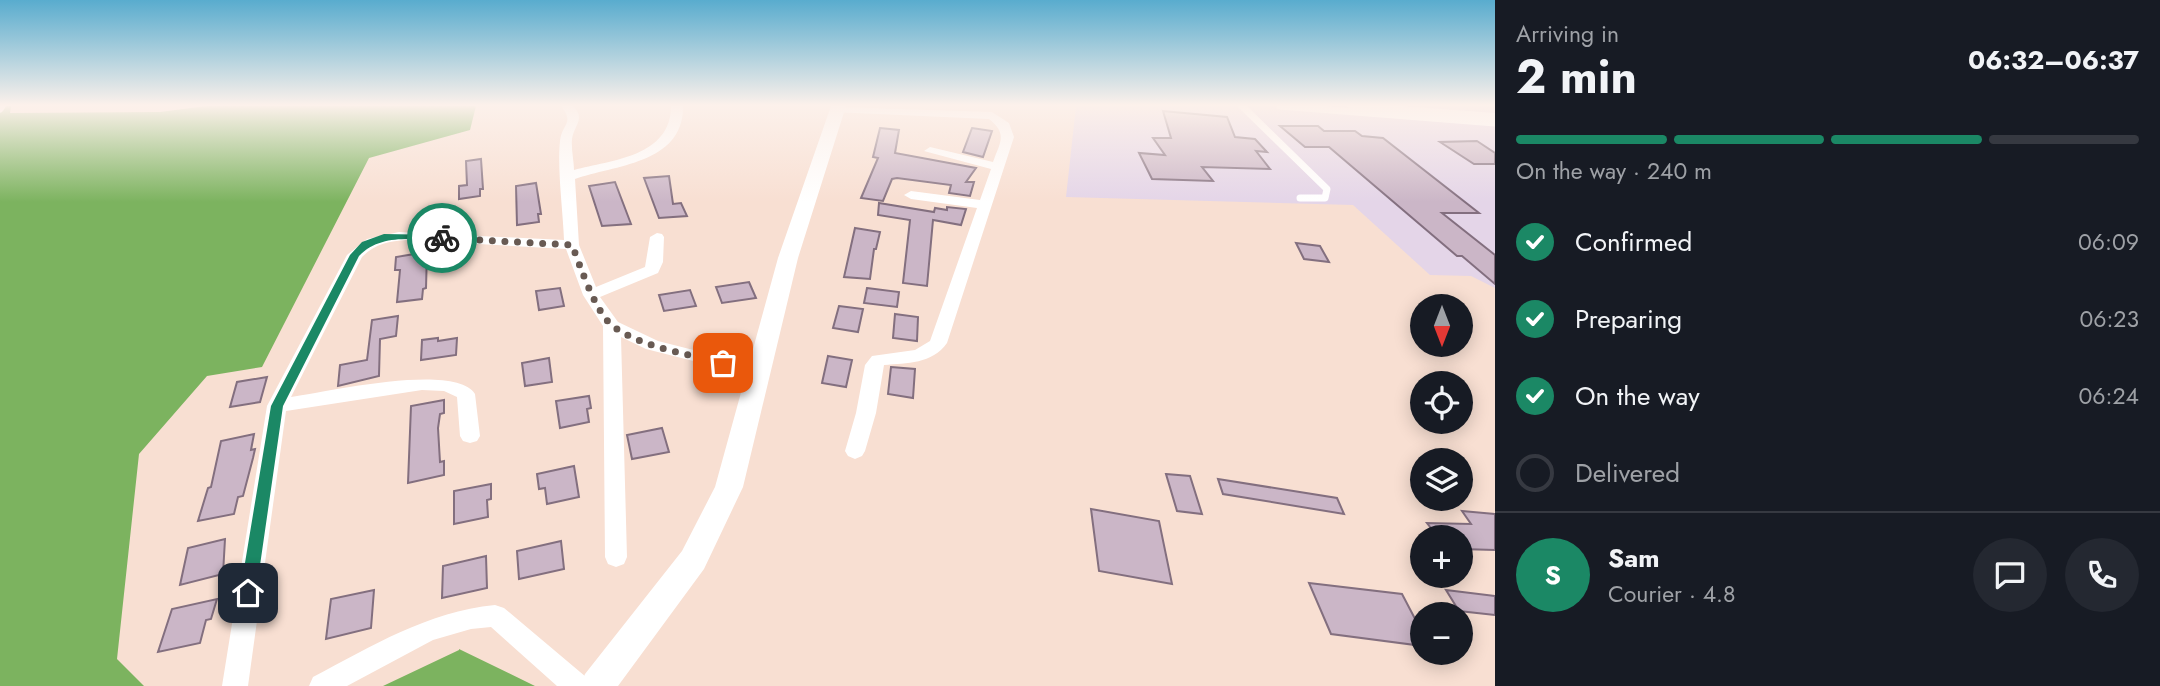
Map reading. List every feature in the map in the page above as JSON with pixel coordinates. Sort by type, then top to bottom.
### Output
[{"type":"street","points":[[566,138],[572,245],[592,295],[612,327],[616,557]]},
{"type":"street","points":[[568,177],[585,169],[634,162],[653,151],[665,138]]},
{"type":"street","points":[[597,686],[693,560],[729,487],[788,258],[828,138]]},
{"type":"street","points":[[855,451],[866,413],[874,365],[878,360],[922,355],[933,350],[938,343],[1008,138]]},
{"type":"street","points":[[930,151],[998,167]]},
{"type":"street","points":[[911,195],[985,205]]},
{"type":"street","points":[[235,686],[277,406],[355,255],[365,244],[384,237],[572,245]]},
{"type":"street","points":[[592,295],[652,270],[657,237]]},
{"type":"street","points":[[612,327],[652,345],[723,363],[757,377]]},
{"type":"street","points":[[277,406],[422,384],[447,385],[466,394],[470,436]]},
{"type":"street","points":[[322,686],[433,628],[468,617],[495,616],[577,686]]},
{"type":"lane","points":[[1275,138],[1327,189],[1325,198],[1300,198]]},
{"type":"shaded area","points":[[1072,138],[1495,138],[1495,288],[1471,276],[1430,275],[1353,205],[1066,197]]},
{"type":"green space","points":[[0,138],[441,138],[369,158],[262,367],[207,376],[139,454],[117,659],[144,686],[0,686]]},
{"type":"green space","points":[[459,650],[535,686],[383,686]]},
{"type":"building","points":[[878,138],[898,138],[895,153],[976,168],[966,182],[974,182],[970,196],[949,193],[951,185],[897,178],[892,179],[883,201],[861,198],[878,158],[873,157]]},
{"type":"building","points":[[968,138],[990,138],[983,157],[963,152]]},
{"type":"building","points":[[1153,138],[1255,139],[1267,152],[1256,151],[1270,169],[1202,167],[1213,181],[1152,179],[1139,153],[1165,155]]},
{"type":"building","points":[[1294,138],[1383,138],[1479,213],[1442,213],[1495,255],[1495,284],[1462,256],[1457,256],[1329,147],[1305,147]]},
{"type":"building","points":[[1477,141],[1495,153],[1495,164],[1474,164],[1440,142]]},
{"type":"building","points":[[481,159],[483,189],[480,189],[480,196],[459,199],[459,186],[467,185],[466,161]]},
{"type":"building","points":[[669,176],[673,204],[681,203],[687,216],[659,218],[644,178]]},
{"type":"building","points":[[615,182],[631,224],[602,226],[589,186]]},
{"type":"building","points":[[536,183],[541,214],[538,214],[539,222],[517,225],[516,186]]},
{"type":"building","points":[[879,203],[934,212],[935,208],[966,209],[961,225],[933,220],[927,286],[903,283],[910,220],[878,215]]},
{"type":"building","points":[[855,228],[880,232],[874,249],[870,279],[844,277]]},
{"type":"building","points":[[1296,243],[1320,246],[1329,262],[1304,259]]},
{"type":"building","points":[[427,252],[426,288],[423,289],[422,299],[397,302],[400,270],[395,270],[396,257]]},
{"type":"building","points":[[749,282],[756,298],[722,303],[716,287]]},
{"type":"building","points":[[560,288],[564,306],[539,310],[536,291]]},
{"type":"building","points":[[867,288],[899,292],[897,307],[864,303]]},
{"type":"building","points":[[690,290],[696,306],[664,311],[659,295]]},
{"type":"building","points":[[839,306],[863,309],[858,332],[833,328]]},
{"type":"building","points":[[895,314],[918,317],[917,341],[893,338]]},
{"type":"building","points":[[398,316],[396,336],[380,339],[379,376],[338,386],[340,365],[367,360],[372,320]]},
{"type":"building","points":[[438,338],[438,341],[457,338],[456,355],[421,360],[422,340]]},
{"type":"building","points":[[828,356],[852,360],[846,387],[822,383]]},
{"type":"building","points":[[549,358],[552,382],[525,386],[522,363]]},
{"type":"building","points":[[891,367],[915,369],[913,398],[888,394]]},
{"type":"building","points":[[267,377],[260,402],[230,407],[237,382]]},
{"type":"building","points":[[589,396],[589,422],[560,428],[556,401]]},
{"type":"building","points":[[444,400],[444,413],[440,414],[438,428],[440,462],[444,461],[444,475],[408,483],[411,406]]},
{"type":"building","points":[[662,428],[669,452],[632,459],[627,435]]},
{"type":"building","points":[[254,434],[251,450],[255,449],[253,458],[243,496],[238,497],[234,514],[198,521],[208,488],[211,487],[221,441]]},
{"type":"building","points":[[574,466],[579,497],[547,504],[545,488],[539,489],[537,474]]},
{"type":"building","points":[[1166,474],[1190,476],[1202,514],[1177,511]]},
{"type":"building","points":[[1218,479],[1337,498],[1344,514],[1223,494]]},
{"type":"building","points":[[491,484],[491,499],[487,500],[488,517],[454,524],[454,491]]},
{"type":"building","points":[[1091,509],[1159,521],[1172,584],[1099,571]]},
{"type":"building","points":[[1462,511],[1495,514],[1495,550],[1473,549],[1473,525],[1427,523],[1471,524]]},
{"type":"building","points":[[225,539],[223,574],[180,585],[188,548]]},
{"type":"building","points":[[561,541],[564,569],[519,579],[517,551]]},
{"type":"building","points":[[486,556],[487,588],[442,598],[443,566]]},
{"type":"building","points":[[1309,583],[1402,594],[1410,609],[1410,644],[1331,634]]},
{"type":"building","points":[[374,590],[371,628],[326,639],[331,599]]},
{"type":"building","points":[[1446,590],[1495,596],[1495,615],[1473,613],[1473,602],[1453,602]]},
{"type":"building","points":[[217,599],[211,619],[206,620],[200,643],[158,652],[172,609]]},
{"type":"way so far","points":[[442,238],[572,245],[592,295],[612,327],[652,345],[723,363]]},
{"type":"route","points":[[248,593],[277,406],[355,255],[365,244],[384,237],[442,238]]}]
